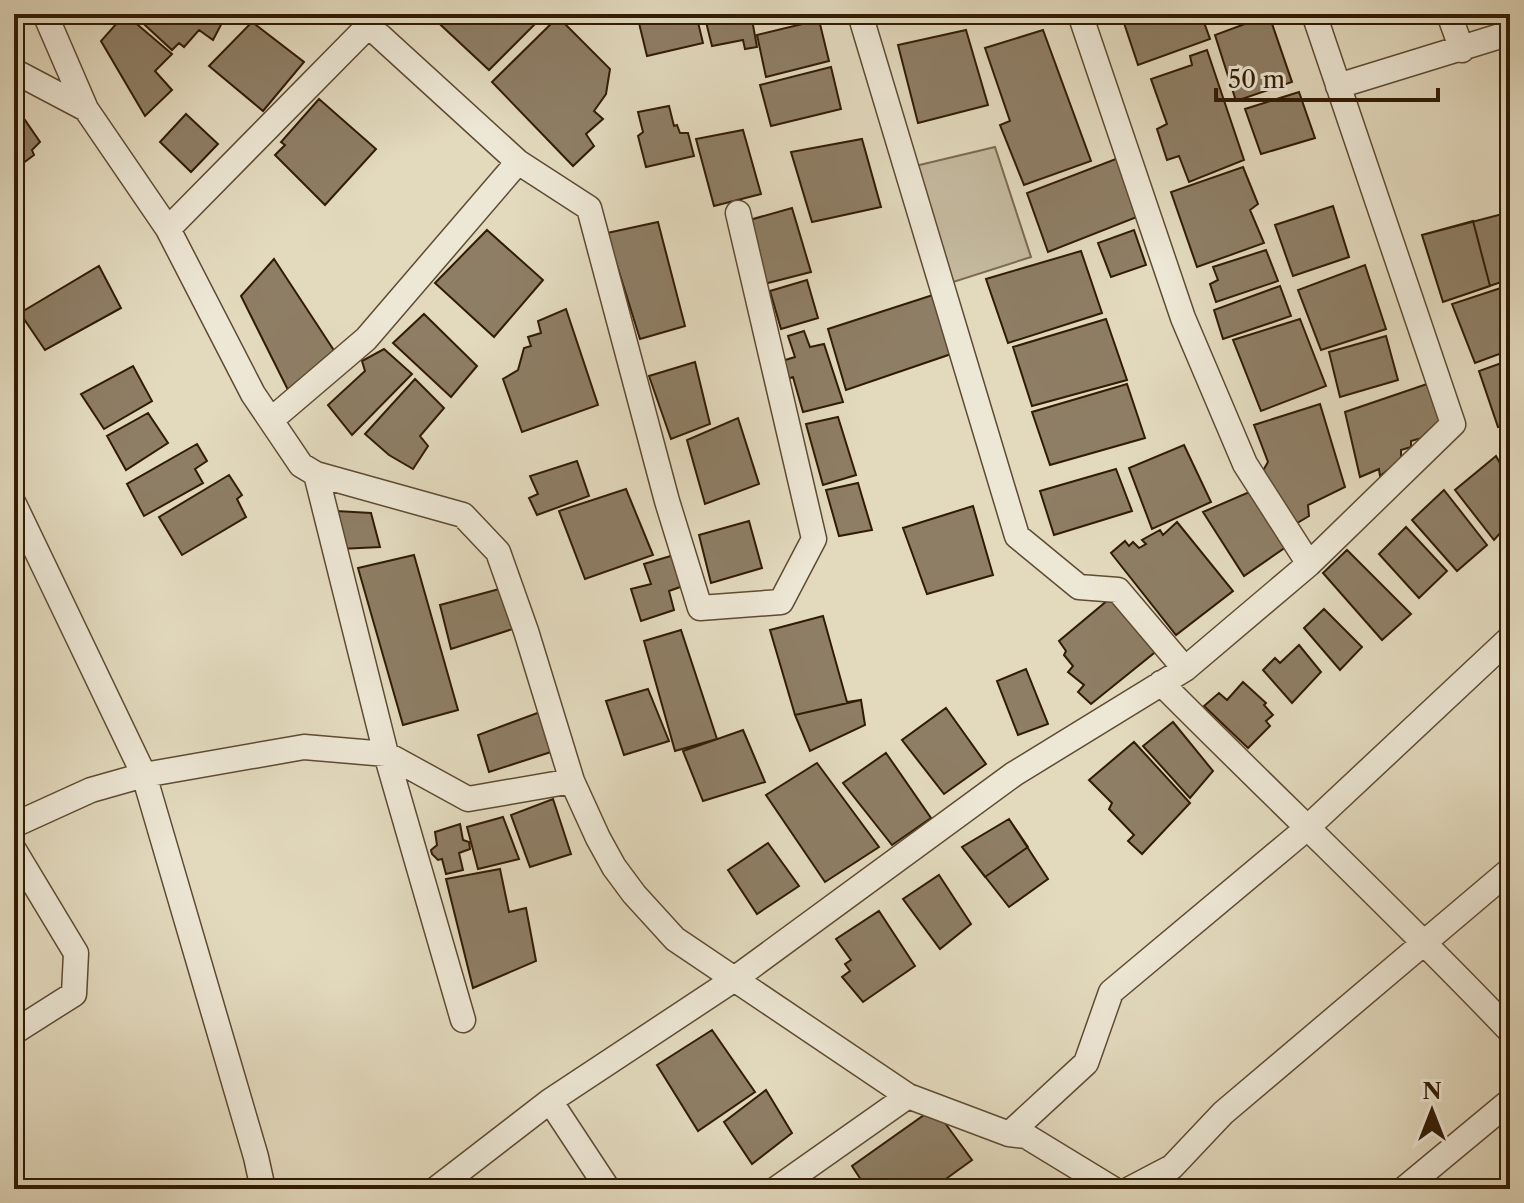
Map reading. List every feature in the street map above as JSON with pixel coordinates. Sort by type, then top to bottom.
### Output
[{"type":"street","points":[[45,14],[86,109],[168,229],[253,394],[301,465],[316,474],[463,515],[498,552],[572,781],[598,838],[634,894],[675,939],[908,1096],[1009,1134],[1026,1136],[1113,1189]]},
{"type":"street","points":[[860,14],[1017,536],[1079,587],[1118,590],[1185,669]]},
{"type":"street","points":[[1080,14],[1183,318],[1245,464],[1309,564]]},
{"type":"street","points":[[436,1189],[550,1101],[733,980],[1014,774],[1185,669],[1309,564],[1453,424],[1314,14]]},
{"type":"street","points":[[1449,14],[1462,50]]},
{"type":"street","points":[[168,229],[375,20],[518,162],[589,208],[667,501],[700,608],[781,602],[814,539],[738,213]]},
{"type":"street","points":[[1338,86],[1510,33]]},
{"type":"street","points":[[14,71],[86,109]]},
{"type":"street","points":[[271,420],[366,339],[518,162]]},
{"type":"street","points":[[316,474],[386,754],[463,1020]]},
{"type":"street","points":[[14,504],[144,775],[263,1189]]},
{"type":"street","points":[[1009,1134],[1086,1063],[1111,992],[1306,829],[1510,638]]},
{"type":"street","points":[[1161,683],[1306,829],[1424,941],[1510,1031]]},
{"type":"street","points":[[14,825],[91,790],[144,775],[304,747],[386,754],[468,799],[572,781]]},
{"type":"street","points":[[14,1032],[74,994],[76,953],[18,866]]},
{"type":"street","points":[[1130,1189],[1172,1167],[1223,1113],[1510,870]]},
{"type":"street","points":[[776,1189],[908,1096]]},
{"type":"street","points":[[550,1101],[608,1189]]},
{"type":"street","points":[[1404,1189],[1510,1101]]},
{"type":"shaded area","points":[[995,147],[1031,257],[947,284],[911,167]]},
{"type":"building","points":[[125,14],[172,54],[155,71],[172,90],[145,116],[101,41]]},
{"type":"building","points":[[219,14],[224,19],[213,40],[199,30],[184,47],[179,43],[172,50],[134,15]]},
{"type":"building","points":[[429,14],[541,14],[543,16],[489,70]]},
{"type":"building","points":[[643,14],[696,14],[703,43],[647,56],[639,23],[644,22]]},
{"type":"building","points":[[704,14],[751,14],[757,47],[745,49],[743,40],[712,46]]},
{"type":"building","points":[[1121,14],[1201,14],[1210,39],[1138,65]]},
{"type":"building","points":[[1269,15],[1292,82],[1236,101],[1215,35]]},
{"type":"building","points":[[558,17],[610,69],[606,94],[594,111],[603,119],[586,134],[594,146],[573,166],[492,82]]},
{"type":"building","points":[[819,20],[829,61],[766,77],[757,35]]},
{"type":"building","points":[[252,22],[304,62],[263,111],[209,66]]},
{"type":"building","points":[[966,30],[988,105],[918,123],[898,45]]},
{"type":"building","points":[[1043,30],[1091,161],[1024,185],[1000,125],[1010,121],[985,48]]},
{"type":"building","points":[[1207,50],[1244,160],[1189,182],[1179,156],[1167,160],[1157,129],[1167,124],[1151,79],[1192,65],[1190,56]]},
{"type":"building","points":[[831,67],[841,109],[771,126],[760,85]]},
{"type":"building","points":[[1299,92],[1315,138],[1261,154],[1245,109]]},
{"type":"building","points":[[319,99],[376,149],[325,205],[275,155],[285,145],[281,142]]},
{"type":"building","points":[[14,104],[40,142],[32,150],[34,155],[14,170]]},
{"type":"building","points":[[669,106],[674,126],[677,125],[680,133],[688,133],[694,156],[646,167],[638,136],[643,132],[638,112]]},
{"type":"building","points":[[186,114],[218,144],[191,172],[160,142]]},
{"type":"building","points":[[743,130],[761,194],[714,206],[696,139]]},
{"type":"building","points":[[862,139],[881,207],[812,222],[791,152]]},
{"type":"building","points":[[1121,157],[1142,215],[1048,252],[1027,193]]},
{"type":"building","points":[[1243,167],[1258,204],[1250,210],[1264,243],[1197,267],[1171,192]]},
{"type":"building","points":[[1333,206],[1349,257],[1293,276],[1275,225]]},
{"type":"building","points":[[792,208],[811,272],[764,284],[746,221]]},
{"type":"building","points":[[1510,212],[1510,279],[1443,302],[1422,235]]},
{"type":"building","points":[[1473,221],[1490,286],[1443,302],[1422,235]]},
{"type":"building","points":[[658,222],[685,326],[640,339],[607,233]]},
{"type":"building","points":[[487,230],[543,280],[494,337],[435,283]]},
{"type":"building","points":[[1134,230],[1146,265],[1111,277],[1098,243]]},
{"type":"building","points":[[1266,250],[1278,281],[1216,302],[1210,284],[1218,280],[1213,267]]},
{"type":"building","points":[[1081,251],[1102,313],[1008,343],[986,279]]},
{"type":"building","points":[[274,259],[337,355],[290,394],[241,296]]},
{"type":"building","points":[[1365,265],[1386,329],[1321,350],[1298,290]]},
{"type":"building","points":[[99,266],[121,308],[45,350],[20,313]]},
{"type":"building","points":[[807,280],[818,318],[781,329],[770,291]]},
{"type":"building","points":[[1510,285],[1510,350],[1475,363],[1452,304]]},
{"type":"building","points":[[1280,286],[1291,316],[1223,339],[1214,310]]},
{"type":"building","points":[[939,293],[957,352],[846,390],[828,329]]},
{"type":"building","points":[[566,309],[598,405],[522,432],[503,379],[518,370],[524,348],[531,346],[528,337],[541,333],[538,321]]},
{"type":"building","points":[[424,314],[477,366],[451,397],[393,343]]},
{"type":"building","points":[[1106,319],[1127,380],[1032,406],[1013,347]]},
{"type":"building","points":[[1300,319],[1326,386],[1261,411],[1233,340]]},
{"type":"building","points":[[804,331],[810,347],[824,344],[843,402],[803,412],[793,377],[787,379],[782,361],[795,357],[788,336]]},
{"type":"building","points":[[1386,336],[1398,380],[1340,397],[1329,352]]},
{"type":"building","points":[[384,349],[412,374],[352,435],[328,405],[365,371],[362,361]]},
{"type":"building","points":[[1510,360],[1510,424],[1498,427],[1479,371]]},
{"type":"building","points":[[695,362],[710,424],[671,439],[649,376]]},
{"type":"building","points":[[133,366],[152,401],[104,429],[81,394]]},
{"type":"building","points":[[415,379],[444,408],[420,436],[428,446],[413,469],[389,455],[365,434]]},
{"type":"building","points":[[1127,384],[1145,438],[1050,465],[1032,412]]},
{"type":"building","points":[[1427,384],[1445,421],[1436,434],[1411,441],[1411,447],[1401,450],[1401,460],[1380,476],[1379,469],[1360,477],[1345,412]]},
{"type":"building","points":[[1320,404],[1345,487],[1308,505],[1309,516],[1294,525],[1261,474],[1268,462],[1254,425]]},
{"type":"building","points":[[148,413],[168,443],[126,470],[107,436]]},
{"type":"building","points":[[838,417],[856,475],[823,485],[806,424]]},
{"type":"building","points":[[738,418],[759,484],[705,504],[687,440]]},
{"type":"building","points":[[197,444],[207,461],[195,469],[203,483],[144,516],[127,484]]},
{"type":"building","points":[[1184,445],[1211,502],[1152,529],[1129,468]]},
{"type":"building","points":[[1496,456],[1510,481],[1510,492],[1504,497],[1510,504],[1510,522],[1494,540],[1455,490]]},
{"type":"building","points":[[577,461],[589,496],[537,515],[529,498],[538,494],[530,476]]},
{"type":"building","points":[[1116,469],[1132,511],[1054,535],[1040,491]]},
{"type":"building","points":[[229,475],[242,495],[237,499],[246,517],[182,555],[159,517]]},
{"type":"building","points":[[858,483],[872,530],[839,536],[826,490]]},
{"type":"building","points":[[626,489],[653,555],[585,579],[559,511]]},
{"type":"building","points":[[1254,490],[1286,547],[1244,576],[1203,512]]},
{"type":"building","points":[[1444,490],[1487,545],[1457,571],[1412,520]]},
{"type":"building","points":[[973,506],[993,575],[927,594],[903,528]]},
{"type":"building","points":[[336,511],[371,513],[380,547],[340,549]]},
{"type":"building","points":[[749,521],[762,568],[711,583],[699,535]]},
{"type":"building","points":[[1177,522],[1233,591],[1176,635],[1111,553],[1125,541],[1129,546],[1133,542],[1139,548],[1146,544],[1142,540],[1160,530],[1163,535]]},
{"type":"building","points":[[1406,527],[1447,571],[1419,598],[1379,554]]},
{"type":"building","points":[[1347,550],[1411,614],[1382,640],[1323,573]]},
{"type":"building","points":[[414,555],[458,710],[403,725],[358,568]]},
{"type":"building","points":[[674,555],[683,586],[669,591],[674,610],[641,621],[631,589],[651,584],[644,564]]},
{"type":"building","points":[[503,588],[519,627],[451,649],[440,605]]},
{"type":"building","points":[[1114,595],[1159,649],[1091,704],[1078,692],[1084,685],[1068,672],[1073,666],[1064,655],[1066,651],[1059,641]]},
{"type":"building","points":[[1324,609],[1362,647],[1340,670],[1304,628]]},
{"type":"building","points":[[823,616],[847,702],[861,700],[865,725],[810,751],[795,715],[770,630]]},
{"type":"building","points":[[681,630],[717,739],[675,751],[644,641]]},
{"type":"building","points":[[1299,645],[1321,672],[1292,703],[1263,670],[1275,658],[1280,663]]},
{"type":"building","points":[[1026,669],[1048,724],[1018,735],[997,681]]},
{"type":"building","points":[[1243,682],[1266,703],[1264,705],[1273,715],[1266,721],[1270,726],[1248,748],[1204,706],[1219,693],[1227,700]]},
{"type":"building","points":[[648,689],[669,741],[624,755],[606,701]]},
{"type":"building","points":[[861,700],[865,725],[810,751],[795,715]]},
{"type":"building","points":[[946,708],[986,764],[944,794],[902,740]]},
{"type":"building","points":[[540,712],[554,751],[489,772],[478,735]]},
{"type":"building","points":[[1173,722],[1213,771],[1190,798],[1143,746]]},
{"type":"building","points":[[743,730],[765,782],[703,801],[683,751]]},
{"type":"building","points":[[1134,742],[1190,803],[1142,854],[1128,841],[1134,835],[1109,809],[1112,803],[1089,780]]},
{"type":"building","points":[[886,753],[931,818],[892,845],[843,783]]},
{"type":"building","points":[[817,763],[879,847],[825,882],[766,795]]},
{"type":"building","points":[[553,799],[571,854],[530,867],[511,815]]},
{"type":"building","points":[[503,817],[519,859],[478,869],[467,827]]},
{"type":"building","points":[[1009,819],[1048,879],[1009,907],[962,847]]},
{"type":"building","points":[[1009,819],[1028,847],[985,877],[962,847]]},
{"type":"building","points":[[460,824],[463,840],[469,842],[470,849],[459,853],[463,870],[446,874],[442,859],[438,860],[432,854],[431,850],[437,845],[435,832]]},
{"type":"building","points":[[768,843],[799,886],[757,914],[728,870]]},
{"type":"building","points":[[500,869],[509,912],[526,908],[536,961],[473,988],[446,879]]},
{"type":"building","points":[[939,875],[971,924],[940,949],[903,899]]},
{"type":"building","points":[[879,911],[915,966],[863,1002],[842,977],[850,971],[845,964],[851,960],[836,939]]},
{"type":"building","points":[[712,1030],[755,1092],[698,1131],[657,1065]]},
{"type":"building","points":[[766,1090],[792,1133],[752,1164],[724,1122]]},
{"type":"building","points":[[934,1108],[972,1160],[932,1189],[867,1189],[852,1166]]}]
